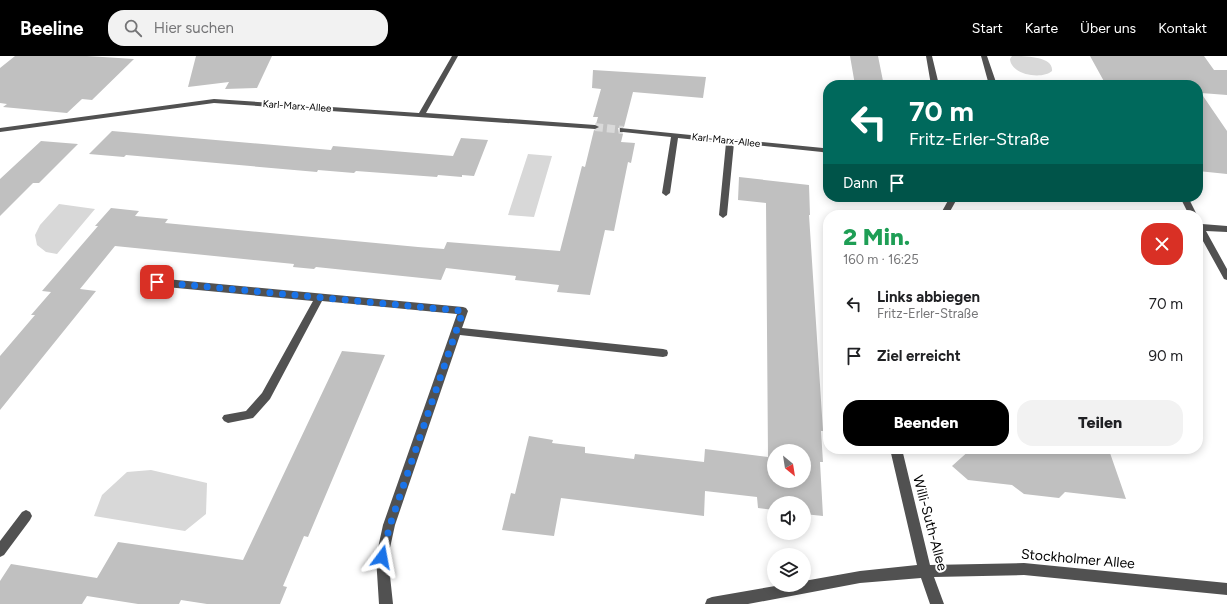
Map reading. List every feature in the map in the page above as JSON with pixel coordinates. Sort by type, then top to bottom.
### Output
[{"type":"street","points":[[422,114],[455,56]]},
{"type":"street","points":[[929,56],[934,80]]},
{"type":"street","points":[[984,56],[991,80]]},
{"type":"street","name":"Karl-Marx-Allee","points":[[0,130],[214,101],[595,127]]},
{"type":"street","name":"Karl-Marx-Allee","points":[[623,130],[823,151]]},
{"type":"street","points":[[666,193],[675,135]]},
{"type":"street","points":[[723,214],[730,141]]},
{"type":"street","points":[[1203,226],[1227,229]]},
{"type":"street","points":[[1203,233],[1227,277]]},
{"type":"street","points":[[145,281],[463,311],[390,525],[382,557],[386,604]]},
{"type":"street","points":[[228,418],[249,415],[266,396],[320,297]]},
{"type":"street","points":[[456,331],[663,352]]},
{"type":"street","name":"Willi-Suth-Allee","points":[[897,454],[900,473],[925,571],[937,604]]},
{"type":"street","points":[[0,551],[26,516]]},
{"type":"street","name":"Stockholmer Allee","points":[[925,571],[1024,569],[1227,589]]},
{"type":"street","points":[[712,604],[860,577],[925,571]]},
{"type":"shaded area","points":[[1012,56],[1030,57],[1043,60],[1048,62],[1052,71],[1041,75],[1021,72],[1012,64],[1010,59]]},
{"type":"shaded area","points":[[528,154],[552,156],[534,217],[508,215]]},
{"type":"shaded area","points":[[59,204],[95,209],[57,254],[46,252],[37,245],[35,235],[40,225]]},
{"type":"shaded area","points":[[151,470],[207,483],[206,514],[185,531],[94,516],[102,495],[127,472]]},
{"type":"building","points":[[15,56],[87,56],[134,59],[92,100],[82,99],[67,113],[3,107],[7,104],[0,103],[0,68]]},
{"type":"building","points":[[196,56],[272,56],[257,88],[225,89],[229,82],[188,87]]},
{"type":"building","points":[[850,56],[878,56],[883,80],[854,80]]},
{"type":"building","points":[[1090,56],[1204,56],[1214,70],[1227,70],[1227,95],[1203,93],[1203,80],[1103,80]]},
{"type":"building","points":[[593,70],[706,77],[703,98],[633,92],[624,127],[618,128],[619,133],[623,134],[621,142],[635,143],[631,163],[628,162],[614,231],[605,230],[590,295],[557,292],[559,285],[515,280],[516,276],[446,268],[441,280],[316,267],[314,269],[293,267],[294,264],[115,246],[80,289],[96,291],[0,410],[0,356],[35,315],[31,315],[51,292],[42,291],[98,226],[95,226],[111,208],[139,211],[135,216],[168,219],[165,223],[444,249],[447,242],[560,251],[582,166],[585,167],[594,130],[600,128],[596,124],[598,117],[593,117],[601,89],[592,88]]},
{"type":"building","points":[[1203,96],[1227,131],[1227,174],[1203,172]]},
{"type":"building","points":[[112,131],[331,150],[333,146],[453,156],[461,138],[488,140],[474,176],[462,175],[462,177],[438,175],[437,177],[356,171],[354,173],[318,170],[317,172],[126,155],[124,157],[89,154]]},
{"type":"building","points":[[41,141],[78,144],[39,183],[33,183],[0,216],[0,179]]},
{"type":"building","points":[[739,177],[809,185],[809,215],[823,431],[821,431],[823,462],[820,462],[823,516],[811,515],[811,496],[767,496],[767,509],[758,508],[757,497],[705,491],[704,516],[561,498],[554,536],[502,530],[511,493],[515,494],[529,436],[553,440],[552,443],[585,447],[585,453],[634,459],[635,454],[704,462],[705,449],[767,457],[767,488],[811,488],[811,444],[768,444],[766,203],[738,200]]},
{"type":"building","points":[[342,351],[385,355],[308,537],[304,536],[283,586],[287,587],[280,604],[207,604],[181,600],[179,604],[138,604],[87,596],[82,604],[0,604],[0,581],[11,564],[97,578],[118,542],[243,560]]},
{"type":"building","points":[[965,454],[1110,454],[1126,499],[1065,492],[1059,498],[1024,494],[1012,485],[968,480],[952,466]]},
{"type":"tunnel","points":[[595,127],[623,130]]},
{"type":"route","points":[[157,282],[463,311],[390,525],[382,557]]}]
